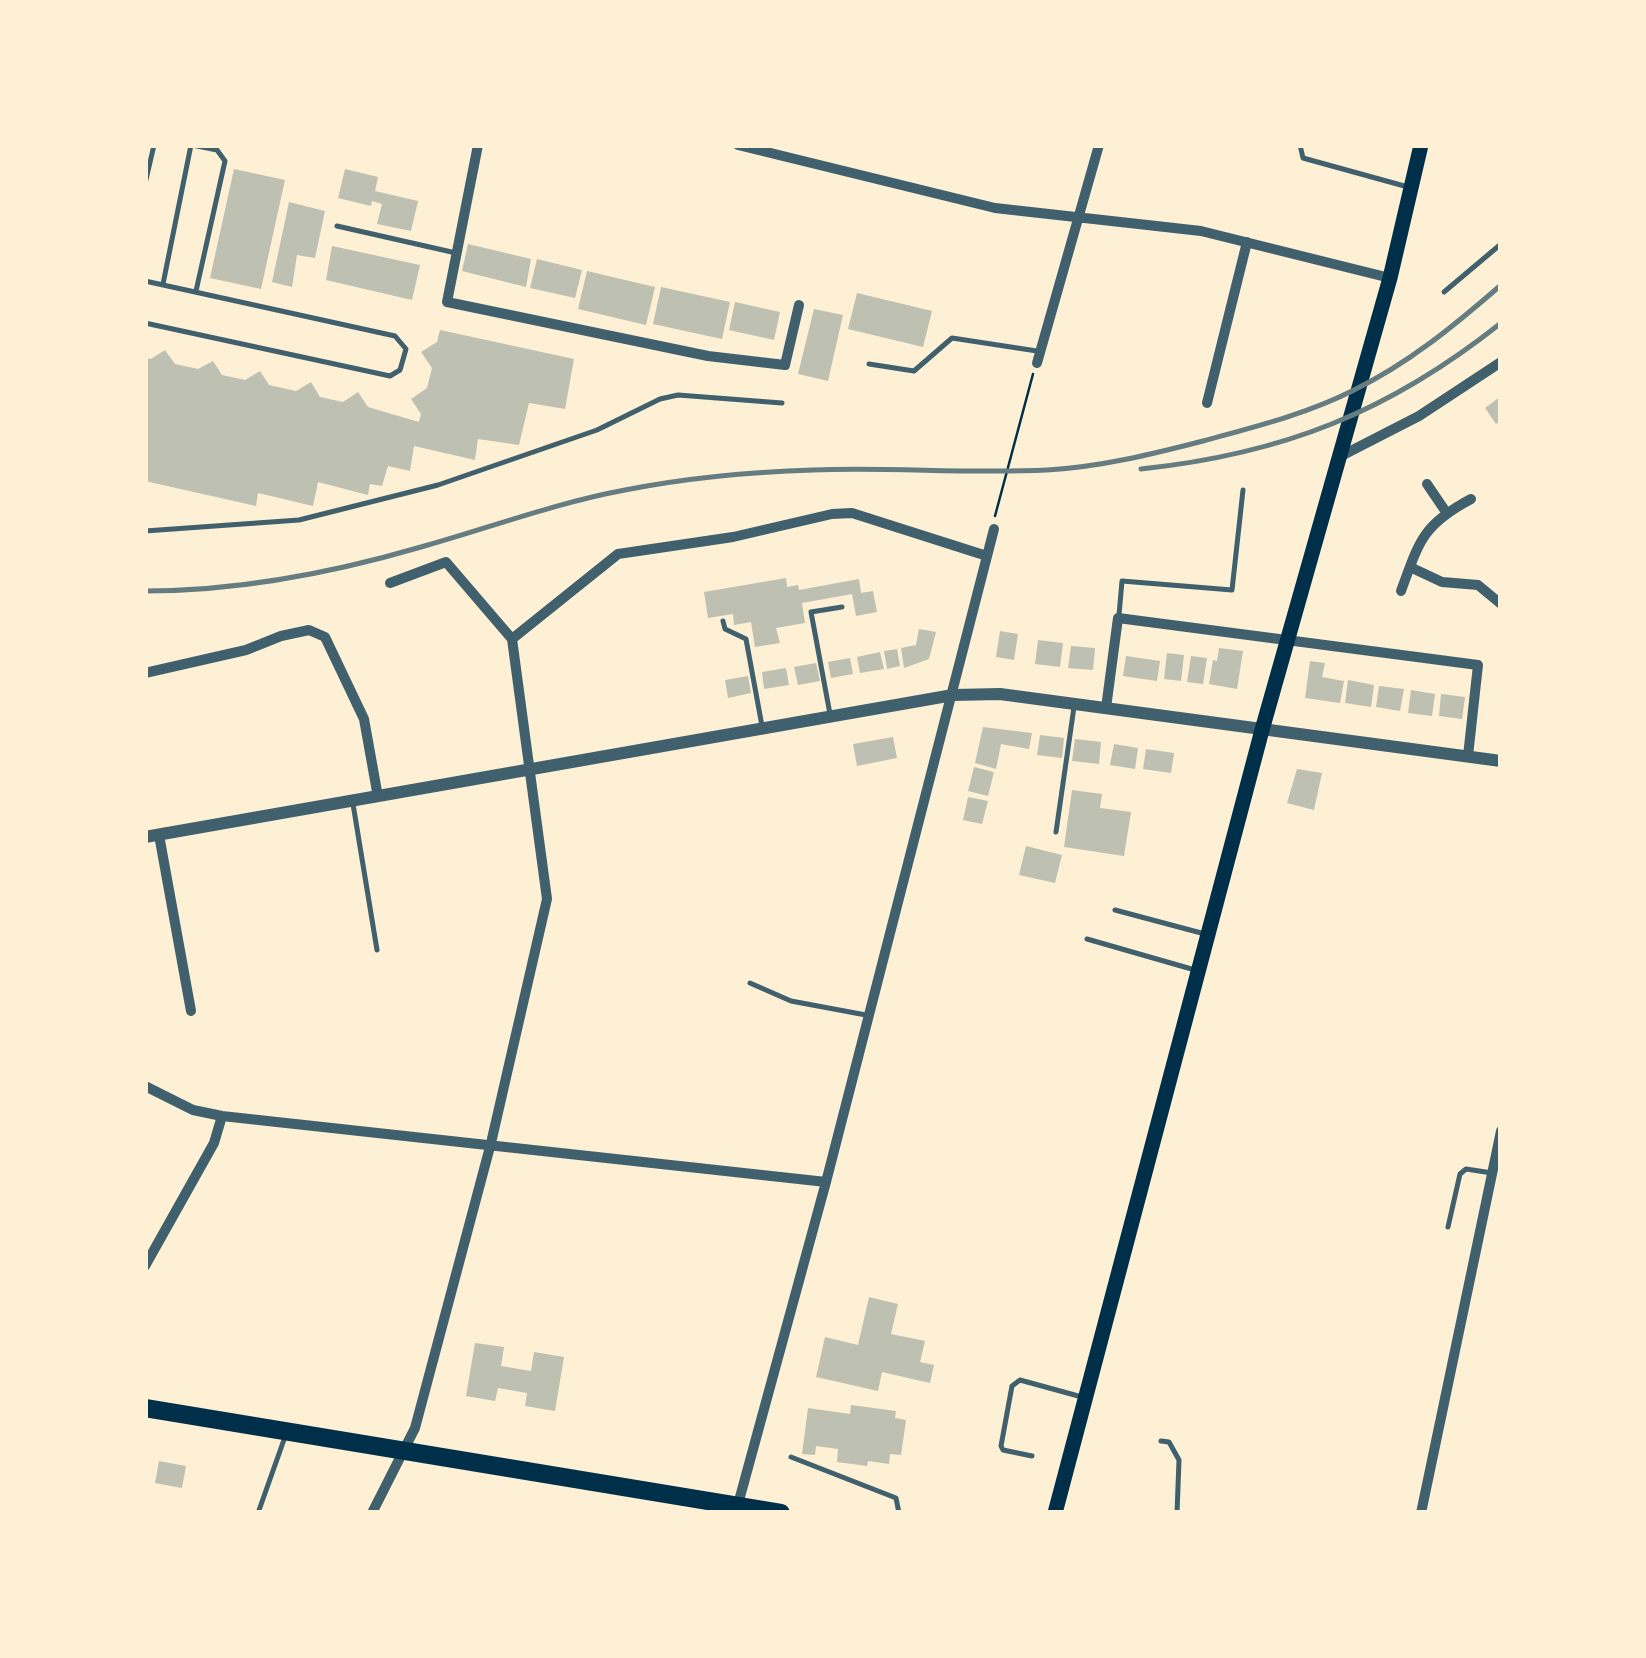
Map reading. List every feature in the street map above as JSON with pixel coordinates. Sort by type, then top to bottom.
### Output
[{"type":"highway","points":[[145,1408],[406,1449],[736,1510],[780,1513]]},
{"type":"main road","points":[[1055,1513],[1262,730],[1390,278],[1421,145]]},
{"type":"street","points":[[478,145],[446,302],[708,356],[784,365],[799,305]]},
{"type":"street","points":[[738,145],[772,148],[995,208],[1201,231],[1390,278]]},
{"type":"street","points":[[1039,357],[1100,145]]},
{"type":"street","points":[[1207,403],[1247,242]]},
{"type":"street","points":[[1341,456],[1388,433],[1501,362]]},
{"type":"street","points":[[1427,484],[1446,512]]},
{"type":"street","points":[[1401,591],[1419,539],[1446,512],[1470,499]]},
{"type":"street","points":[[512,638],[618,554],[733,537],[832,514],[852,513],[986,556]]},
{"type":"street","points":[[736,1510],[826,1182],[994,530]]},
{"type":"street","points":[[372,1513],[406,1449],[426,1390],[491,1143],[547,899],[512,638],[446,562],[390,584]]},
{"type":"street","points":[[1410,567],[1442,582],[1478,586],[1501,604]]},
{"type":"street","points":[[1106,708],[1118,618],[1478,665],[1468,756]]},
{"type":"street","points":[[145,672],[246,650],[309,630],[325,637],[364,719],[378,796]]},
{"type":"street","points":[[191,1010],[152,836],[953,695],[1000,694],[1501,762]]},
{"type":"street","points":[[145,1086],[193,1110],[222,1116],[826,1182]]},
{"type":"street","points":[[145,1266],[214,1143],[222,1116]]},
{"type":"street","points":[[1421,1513],[1501,1131]]},
{"type":"lane","points":[[145,184],[154,145]]},
{"type":"lane","points":[[162,284],[191,145],[216,150],[224,161],[196,291]]},
{"type":"lane","points":[[1300,145],[1303,158],[1318,164],[1411,188]]},
{"type":"lane","points":[[337,226],[456,253]]},
{"type":"lane","points":[[1444,292],[1501,244]]},
{"type":"lane","points":[[145,281],[395,336],[406,349],[404,363],[390,376],[145,323]]},
{"type":"lane","points":[[869,364],[914,371],[952,338],[1039,357]]},
{"type":"lane","points":[[145,531],[299,520],[438,485],[597,430],[660,399],[678,396],[782,402]]},
{"type":"lane","points":[[1118,618],[1122,581],[1232,590],[1243,490]]},
{"type":"lane","points":[[831,716],[811,612],[842,607]]},
{"type":"lane","points":[[723,621],[724,629],[746,639],[763,728]]},
{"type":"lane","points":[[1056,832],[1075,704]]},
{"type":"lane","points":[[352,801],[377,950]]},
{"type":"lane","points":[[1114,910],[1208,935]]},
{"type":"lane","points":[[1087,940],[1198,971]]},
{"type":"lane","points":[[750,983],[792,1001],[869,1016]]},
{"type":"lane","points":[[1448,1228],[1460,1174],[1466,1169],[1492,1173]]},
{"type":"lane","points":[[1032,1456],[1000,1446],[1010,1392],[1016,1382],[1085,1398]]},
{"type":"lane","points":[[258,1513],[287,1431]]},
{"type":"lane","points":[[1160,1440],[1170,1442],[1180,1460],[1177,1513]]},
{"type":"lane","points":[[791,1457],[896,1498],[899,1513]]},
{"type":"path","points":[[996,515],[1029,386]]},
{"type":"building","points":[[234,169],[285,180],[261,289],[210,278]]},
{"type":"building","points":[[345,169],[378,177],[375,191],[418,201],[411,231],[377,224],[382,204],[372,201],[371,206],[338,198]]},
{"type":"building","points":[[289,202],[325,211],[315,258],[297,255],[292,287],[272,282]]},
{"type":"building","points":[[468,244],[531,259],[526,287],[462,271]]},
{"type":"building","points":[[332,246],[420,265],[412,300],[326,280]]},
{"type":"building","points":[[537,259],[582,270],[575,298],[530,288]]},
{"type":"building","points":[[587,271],[655,287],[646,325],[578,309]]},
{"type":"building","points":[[661,287],[730,302],[722,339],[653,324]]},
{"type":"building","points":[[857,293],[932,311],[923,347],[848,329]]},
{"type":"building","points":[[735,302],[780,312],[774,340],[729,330]]},
{"type":"building","points":[[814,309],[843,315],[828,381],[798,374]]},
{"type":"building","points":[[440,330],[574,359],[565,409],[529,403],[519,445],[478,439],[475,460],[414,446],[410,471],[388,466],[382,486],[370,484],[368,495],[318,482],[313,506],[258,493],[256,506],[145,481],[145,358],[151,359],[165,350],[175,364],[198,369],[213,361],[222,375],[245,380],[260,371],[269,385],[296,391],[311,382],[320,397],[343,402],[358,392],[368,407],[419,422],[421,414],[411,399],[427,388],[432,368],[421,352],[437,342]]},
{"type":"building","points":[[1501,396],[1501,421],[1496,424],[1485,408]]},
{"type":"building","points":[[786,578],[787,587],[798,585],[799,590],[859,579],[861,593],[873,591],[877,612],[856,616],[852,594],[802,603],[805,623],[776,628],[780,643],[755,647],[751,622],[734,625],[733,614],[708,618],[704,592]]},
{"type":"building","points":[[919,629],[936,632],[929,659],[904,668],[901,648],[916,645]]},
{"type":"building","points":[[1000,631],[1018,634],[1014,660],[996,657]]},
{"type":"building","points":[[1038,640],[1063,643],[1060,667],[1035,664]]},
{"type":"building","points":[[1071,646],[1095,648],[1093,670],[1068,668]]},
{"type":"building","points":[[1219,648],[1243,651],[1237,689],[1209,684]]},
{"type":"building","points":[[897,649],[900,666],[887,669],[884,651]]},
{"type":"building","points":[[880,652],[884,669],[860,673],[857,657]]},
{"type":"building","points":[[1167,653],[1184,655],[1181,681],[1164,679]]},
{"type":"building","points":[[1126,656],[1160,661],[1157,681],[1123,676]]},
{"type":"building","points":[[1191,656],[1207,658],[1203,684],[1187,682]]},
{"type":"building","points":[[850,658],[853,674],[831,678],[828,662]]},
{"type":"building","points":[[1310,661],[1325,663],[1322,677],[1344,681],[1340,703],[1305,698]]},
{"type":"building","points":[[816,663],[820,681],[798,685],[794,667]]},
{"type":"building","points":[[786,668],[789,685],[764,689],[762,672]]},
{"type":"building","points":[[748,676],[751,693],[728,698],[725,680]]},
{"type":"building","points":[[1348,680],[1374,685],[1371,707],[1345,703]]},
{"type":"building","points":[[1379,686],[1404,689],[1400,711],[1376,707]]},
{"type":"building","points":[[1411,690],[1435,694],[1432,716],[1408,713]]},
{"type":"building","points":[[1441,694],[1465,697],[1462,719],[1439,716]]},
{"type":"building","points":[[983,727],[1032,733],[1029,749],[1001,744],[996,769],[975,763]]},
{"type":"building","points":[[1040,735],[1064,738],[1062,758],[1037,755]]},
{"type":"building","points":[[893,737],[897,758],[857,766],[853,744]]},
{"type":"building","points":[[1075,739],[1101,742],[1099,764],[1072,761]]},
{"type":"building","points":[[1114,744],[1138,748],[1135,769],[1110,765]]},
{"type":"building","points":[[1146,749],[1174,753],[1171,773],[1143,769]]},
{"type":"building","points":[[974,767],[994,772],[988,796],[968,791]]},
{"type":"building","points":[[1297,769],[1322,773],[1314,810],[1287,803]]},
{"type":"building","points":[[1072,790],[1102,794],[1100,808],[1131,812],[1124,856],[1064,847]]},
{"type":"building","points":[[968,797],[988,801],[982,824],[963,820]]},
{"type":"building","points":[[1026,846],[1062,855],[1055,883],[1019,875]]},
{"type":"building","points":[[869,1297],[898,1304],[891,1334],[925,1341],[920,1362],[934,1365],[930,1383],[882,1372],[878,1391],[816,1377],[825,1337],[858,1345]]},
{"type":"building","points":[[475,1343],[504,1347],[501,1366],[531,1371],[534,1352],[564,1357],[555,1411],[525,1406],[527,1393],[498,1388],[495,1401],[466,1396]]},
{"type":"building","points":[[851,1405],[896,1411],[895,1418],[906,1420],[901,1455],[890,1454],[889,1464],[868,1461],[867,1466],[837,1462],[838,1449],[816,1446],[815,1455],[802,1454],[808,1408],[850,1414]]},
{"type":"building","points":[[159,1461],[186,1466],[182,1488],[155,1483]]},
{"type":"railway","points":[[145,591],[215,588],[319,572],[573,502],[671,482],[813,470],[1047,470],[1146,455],[1280,419],[1354,390],[1431,342],[1501,285]]},
{"type":"railway","points":[[1141,469],[1241,452],[1332,424],[1417,381],[1501,323]]}]
